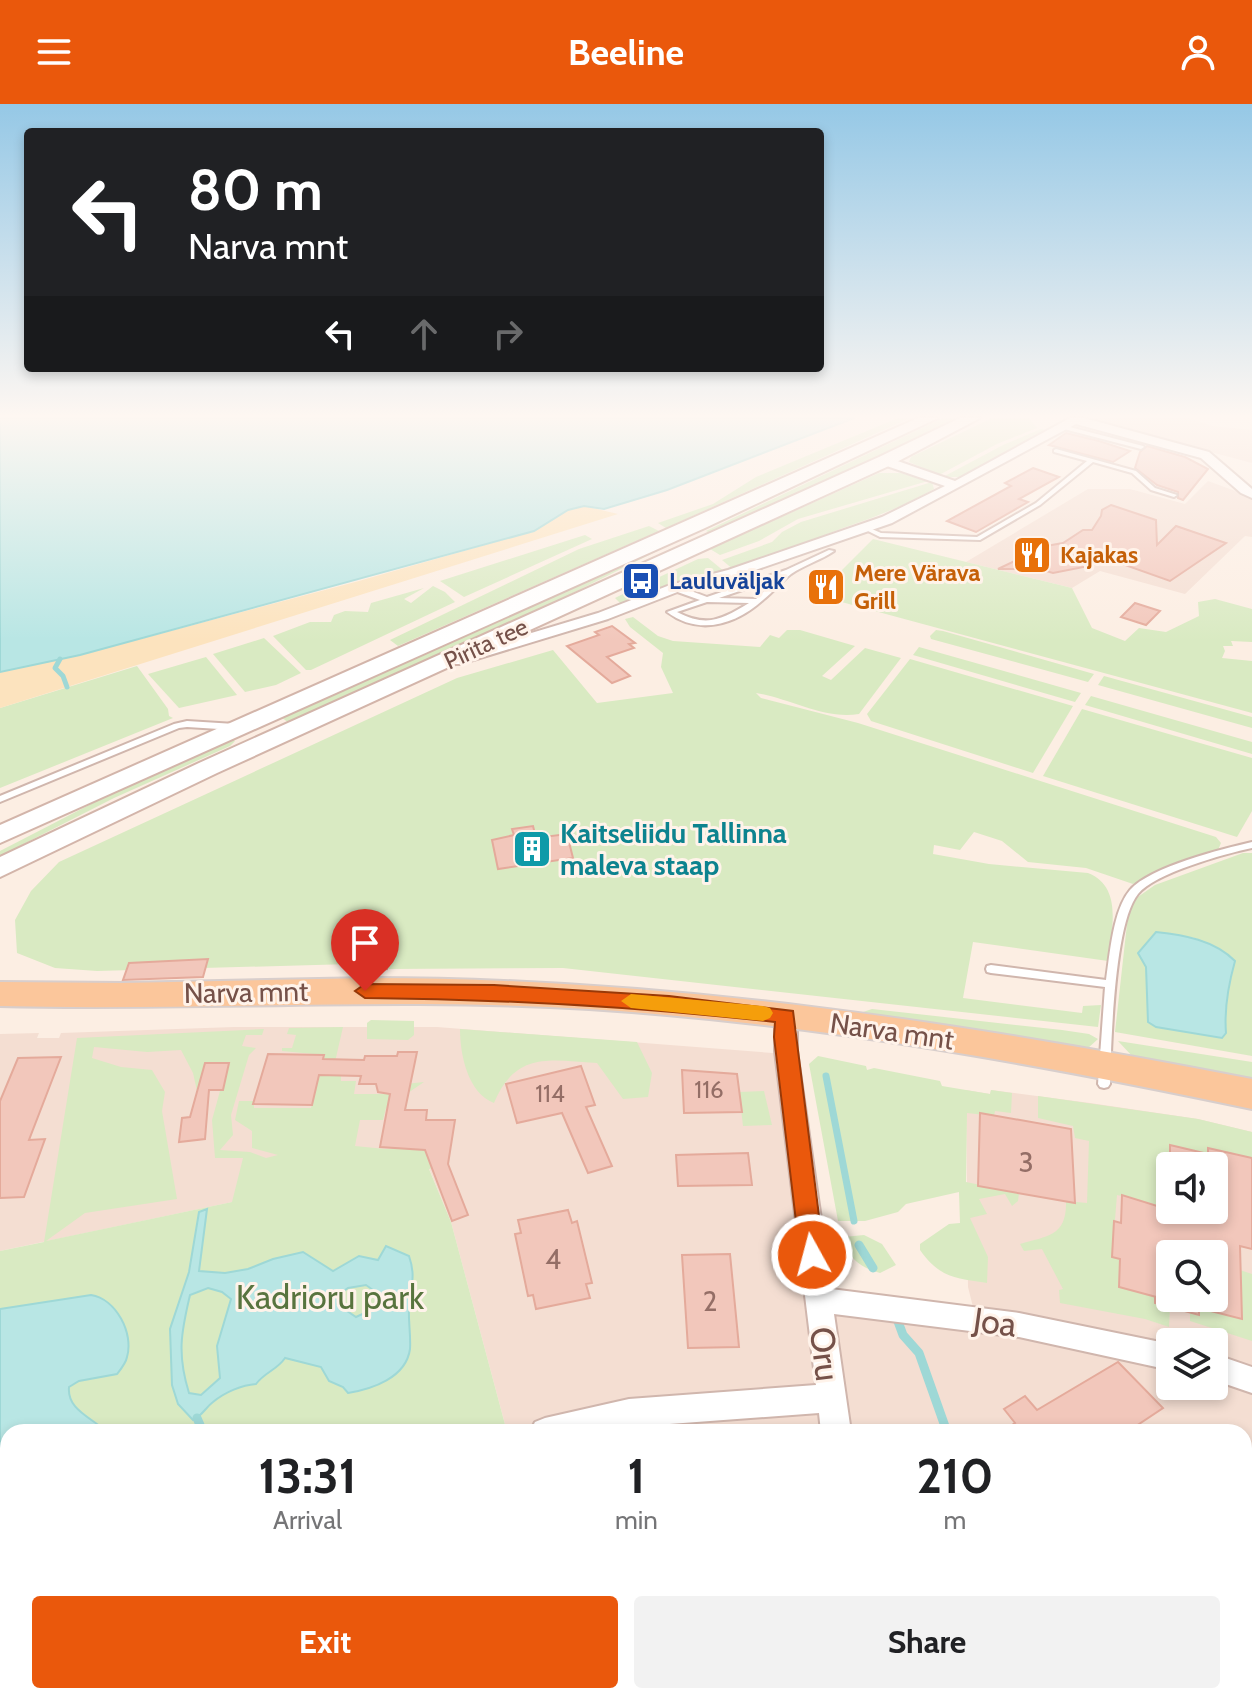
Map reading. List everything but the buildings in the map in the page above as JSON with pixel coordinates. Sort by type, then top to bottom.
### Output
[{"type":"main road","name":"Pirita tee","points":[[0,868],[208,768],[651,568],[719,527],[785,493]]},
{"type":"main road","name":"Pirita tee","points":[[0,835],[656,543],[719,527],[805,493]]},
{"type":"main road","points":[[651,568],[654,556],[669,549],[670,545],[656,543]]},
{"type":"main road","points":[[208,768],[220,754],[246,741],[251,735],[237,727]]},
{"type":"main road","points":[[0,984],[54,996]]},
{"type":"main road","name":"Narva mnt","points":[[0,994],[494,992],[669,1004],[785,1026],[1252,1094]]},
{"type":"main road","name":"Narva mnt","points":[[0,1014],[338,1007],[456,1009],[785,1026]]},
{"type":"main road","name":"Narva mnt","points":[[1104,1074],[1252,1112]]},
{"type":"street","points":[[442,664],[603,616],[675,588],[733,573],[887,520],[939,493]]},
{"type":"street","name":"Oru","points":[[785,1026],[835,1424]]},
{"type":"street","name":"Joa","points":[[818,1300],[1019,1325],[1156,1354]]},
{"type":"street","points":[[1228,1372],[1252,1380]]},
{"type":"street","points":[[580,1424],[629,1413],[830,1398]]},
{"type":"lane","points":[[863,527],[880,535],[978,539],[1052,493]]},
{"type":"lane","points":[[1166,493],[1174,495]]},
{"type":"lane","points":[[789,572],[758,601],[718,625],[688,623],[671,612],[789,572],[831,551]]},
{"type":"lane","points":[[675,588],[707,600],[758,601]]},
{"type":"lane","points":[[0,799],[177,726],[237,727]]},
{"type":"lane","points":[[1104,1074],[1111,984],[1120,927],[1131,895],[1147,881],[1252,845]]},
{"type":"lane","points":[[991,969],[1111,984]]},
{"type":"shaded area","points":[[1082,493],[1143,493],[1185,504],[1196,493],[1240,493],[1252,497],[1252,537],[1245,536],[1185,594],[1100,571],[1072,588],[966,562]]},
{"type":"shaded area","points":[[234,1027],[437,1027],[786,1054],[818,1300],[976,1319],[968,1287],[966,1090],[990,1094],[991,1090],[1090,1103],[1198,1119],[1252,1132],[1252,1424],[685,1424],[684,1410],[546,1424],[505,1424],[451,1222],[426,1161],[0,1251],[0,1034],[39,1033],[37,1038],[59,1038],[61,1033]]},
{"type":"green space","points":[[731,493],[744,493],[666,528],[658,523],[713,504]]},
{"type":"green space","points":[[786,493],[798,493],[710,533],[706,531]]},
{"type":"green space","points":[[835,493],[888,493],[798,519],[759,541],[720,555],[710,549]]},
{"type":"green space","points":[[897,493],[927,493],[901,506],[762,561],[734,570],[722,560],[772,542],[782,532],[801,522]]},
{"type":"green space","points":[[649,526],[659,531],[398,646],[390,640],[579,549]]},
{"type":"green space","points":[[585,535],[592,539],[464,597],[440,581]]},
{"type":"green space","points":[[873,539],[1072,588],[1092,628],[1125,641],[1139,628],[1166,632],[1199,616],[1198,602],[1215,599],[1252,609],[1252,642],[1231,641],[1233,646],[1223,646],[1225,651],[1222,658],[1252,661],[1252,713],[823,597],[826,594],[832,596],[843,586],[830,582]]},
{"type":"green space","points":[[661,549],[525,617],[289,723],[281,717]]},
{"type":"green space","points":[[708,558],[725,572],[622,605],[615,598],[698,559]]},
{"type":"green space","points":[[433,586],[455,602],[311,670],[306,670],[273,636],[310,622],[331,622],[334,615],[345,611],[368,612],[371,603],[424,588],[404,599],[411,603]]},
{"type":"green space","points":[[633,617],[658,636],[673,641],[760,647],[770,635],[779,638],[787,630],[800,630],[855,646],[822,676],[831,680],[865,648],[901,658],[859,714],[833,714],[756,693],[761,698],[858,723],[1216,837],[1221,843],[1218,850],[1133,884],[1086,868],[1028,862],[1002,841],[974,832],[960,850],[934,845],[933,854],[989,864],[1088,873],[1099,880],[1107,889],[1113,911],[1108,961],[973,942],[963,998],[1082,1013],[1083,1006],[1101,1005],[1098,1027],[563,968],[387,969],[386,963],[97,971],[55,968],[17,953],[15,920],[31,891],[59,862],[457,678],[553,650],[597,703],[673,693],[661,667],[663,653],[630,627],[625,619]]},
{"type":"green space","points":[[936,630],[1094,674],[1088,682],[931,639]]},
{"type":"green space","points":[[264,638],[301,673],[276,685],[245,692],[213,654]]},
{"type":"green space","points":[[919,647],[1081,693],[1075,702],[913,655]]},
{"type":"green space","points":[[206,657],[237,695],[179,708],[148,674]]},
{"type":"green space","points":[[910,659],[1073,706],[1033,773],[871,721],[867,714]]},
{"type":"green space","points":[[137,666],[173,718],[0,788],[0,708]]},
{"type":"green space","points":[[1104,676],[1252,717],[1252,728],[1098,685]]},
{"type":"green space","points":[[1091,696],[1252,742],[1252,754],[1085,705]]},
{"type":"green space","points":[[1082,709],[1252,758],[1252,811],[1237,837],[1043,776]]},
{"type":"green space","points":[[232,739],[235,741],[230,746],[114,798],[0,856],[0,851],[122,788]]},
{"type":"green space","points":[[1243,853],[1252,853],[1252,1056],[1115,1032],[1128,915],[1135,899],[1155,885]],"holes":[[[1156,932],[1195,938],[1235,961],[1227,997],[1226,1033],[1148,1022],[1146,967]]]},
{"type":"green space","points":[[872,1009],[1062,1030],[1089,1034],[1098,1039],[1087,1049],[860,1013]]},
{"type":"green space","points":[[371,1020],[414,1021],[414,1035],[408,1040],[367,1039],[367,1023]]},
{"type":"green space","name":"Kadrioru park","points":[[343,1027],[332,1075],[341,1075],[341,1081],[356,1081],[354,1094],[383,1094],[405,1084],[424,1082],[386,1108],[383,1120],[360,1120],[355,1146],[385,1149],[437,1147],[433,1168],[429,1169],[451,1222],[505,1424],[0,1424],[0,1251],[44,1242],[77,1038],[264,1029],[262,1035],[246,1035],[242,1046],[256,1048],[249,1055],[231,1115],[233,1135],[220,1150],[250,1152],[266,1158],[278,1155],[252,1148],[252,1131],[235,1120],[239,1101],[254,1101],[254,1108],[311,1108],[324,1055],[282,1051],[282,1048],[292,1048],[296,1035],[287,1034],[289,1028]],"holes":[[[94,1047],[147,1052],[181,1050],[193,1073],[197,1091],[220,1091],[212,1120],[215,1158],[243,1158],[232,1202],[46,1241],[85,1213],[177,1199],[162,1111],[165,1092],[152,1070],[121,1067],[92,1058]]]},
{"type":"green space","points":[[460,1029],[637,1042],[652,1073],[648,1097],[623,1099],[597,1063],[549,1061],[536,1062],[513,1074],[494,1103],[478,1091],[467,1072]]},
{"type":"green space","points":[[1118,1041],[1252,1062],[1252,1081],[1133,1057]]},
{"type":"green space","points":[[818,1056],[866,1066],[867,1070],[874,1068],[940,1081],[942,1086],[990,1094],[991,1090],[1012,1093],[1011,1113],[995,1111],[994,1116],[967,1113],[966,1182],[1019,1193],[1018,1201],[1012,1206],[1005,1194],[979,1199],[987,1214],[970,1218],[988,1257],[987,1283],[949,1275],[934,1266],[920,1250],[920,1244],[949,1224],[960,1223],[959,1192],[906,1204],[898,1212],[865,1221],[838,1221],[809,1064]]},
{"type":"green space","points":[[764,1091],[772,1125],[743,1126],[739,1092]]},
{"type":"green space","points":[[1038,1096],[1198,1119],[1252,1132],[1252,1164],[1243,1156],[1228,1152],[1209,1148],[1208,1152],[1200,1152],[1170,1145],[1170,1152],[1156,1152],[1156,1205],[1117,1195],[1112,1256],[1120,1259],[1119,1286],[1156,1297],[1156,1312],[1170,1312],[1169,1327],[1145,1319],[1060,1303],[1059,1290],[1063,1289],[1042,1249],[1024,1251],[1020,1244],[1047,1236],[1059,1228],[1066,1201],[1087,1203],[1089,1141],[1075,1138],[1073,1126],[1038,1118]]},
{"type":"green space","points":[[864,1235],[882,1244],[896,1265],[880,1273],[856,1261],[848,1251],[844,1237]]},
{"type":"green space","points":[[1234,1268],[1252,1274],[1252,1341],[1228,1333],[1228,1328],[1212,1328],[1190,1321],[1190,1313],[1199,1315],[1199,1312],[1215,1312],[1242,1319],[1241,1276],[1234,1274]]},
{"type":"sand","points":[[584,506],[618,514],[0,708],[0,672],[80,655],[359,581],[534,531],[568,510]]},
{"type":"water","points":[[0,493],[658,493],[604,509],[584,506],[568,510],[534,531],[80,655],[0,672]]},
{"type":"water","points":[[1156,932],[1208,943],[1235,961],[1227,997],[1226,1033],[1222,1038],[1156,1027],[1148,1022],[1146,967],[1138,953]]},
{"type":"water","points":[[207,1209],[199,1271],[225,1273],[248,1269],[303,1252],[333,1271],[359,1256],[378,1260],[386,1246],[409,1256],[413,1275],[409,1311],[410,1349],[402,1368],[377,1385],[348,1393],[343,1387],[329,1381],[321,1367],[285,1358],[256,1384],[239,1387],[223,1395],[193,1420],[178,1404],[172,1385],[170,1329],[189,1272],[199,1212]],"holes":[[[366,1285],[373,1290],[377,1303],[369,1311],[356,1317],[337,1304],[337,1296],[348,1288]],[[208,1288],[222,1292],[231,1299],[217,1346],[220,1378],[201,1395],[189,1393],[182,1344],[190,1295]]]},
{"type":"water","points":[[91,1295],[115,1310],[128,1338],[123,1366],[117,1374],[79,1381],[69,1387],[71,1401],[97,1424],[0,1424],[0,1309]]},
{"type":"waterway","points":[[60,659],[55,668],[63,676],[67,687]]},
{"type":"waterway","points":[[826,1076],[854,1221]]},
{"type":"waterway","points":[[859,1245],[873,1268]]},
{"type":"waterway","points":[[896,1316],[903,1335],[919,1353],[944,1424]]},
{"type":"waterway","points":[[197,1418],[200,1424]]},
{"type":"slow traffic","points":[[631,1001],[763,1013]]},
{"type":"place","name":"Kajakas","points":[[1032,555]]},
{"type":"place","name":"Lauluväljak","points":[[641,581]]},
{"type":"place","name":"Mere Värava Grill","points":[[826,587]]},
{"type":"place","name":"Kaitseliidu Tallinna maleva staap","points":[[532,849]]},
{"type":"route","points":[[365,991],[494,992],[786,1016],[784,1037],[812,1255]]}]
